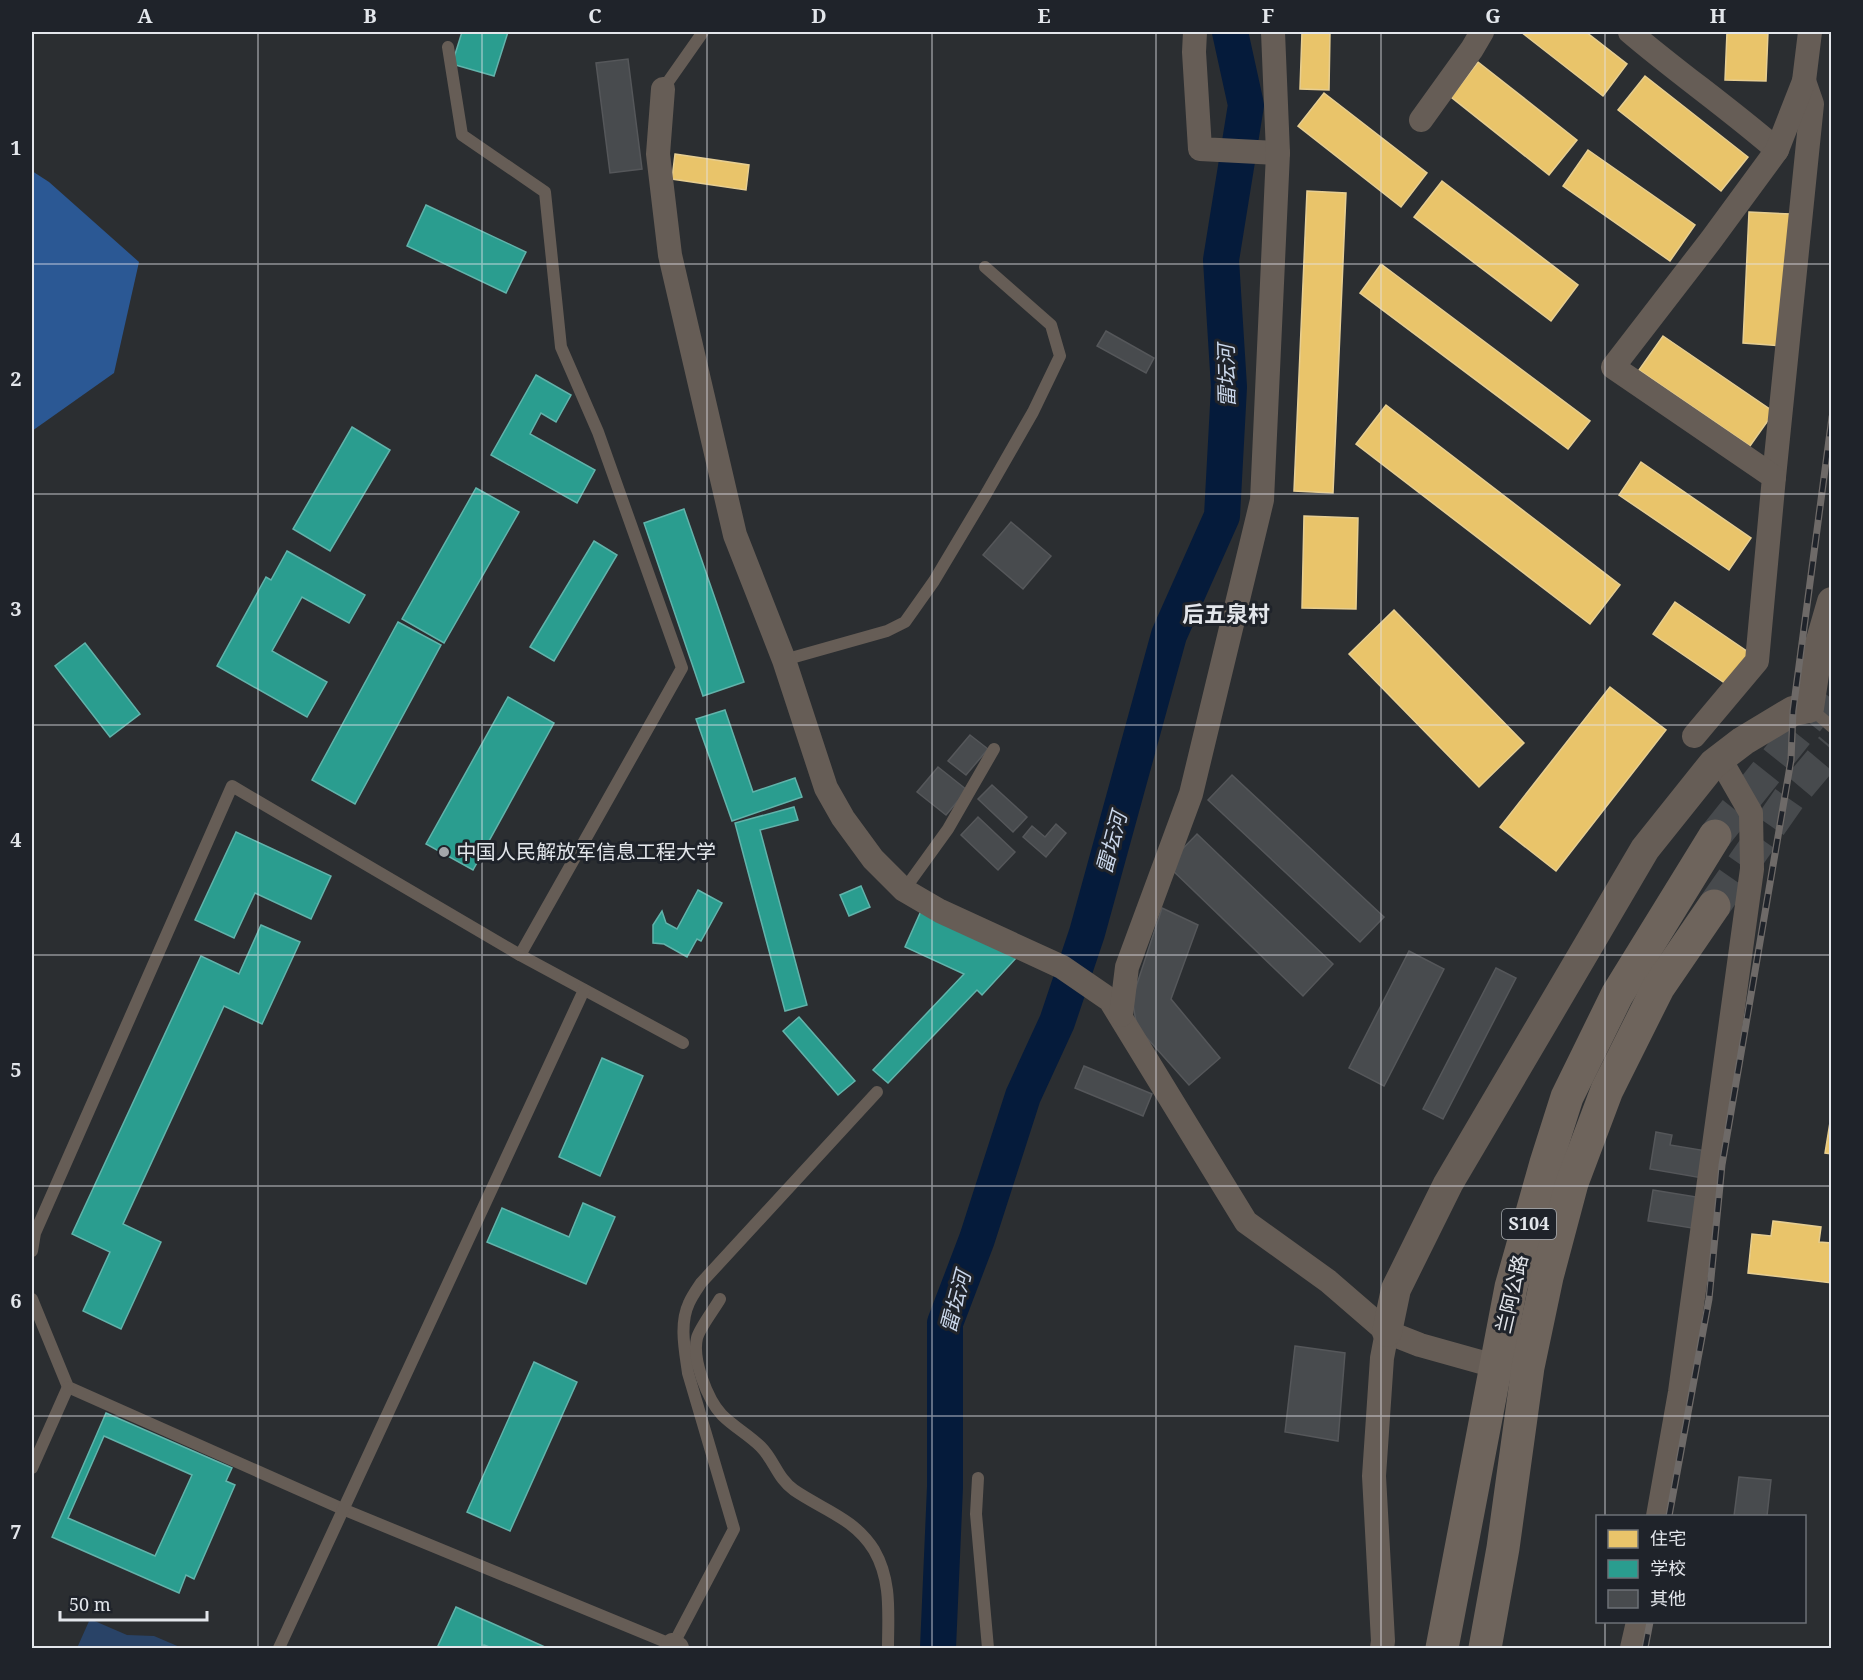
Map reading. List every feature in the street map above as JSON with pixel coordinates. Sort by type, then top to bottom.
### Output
[{"type":"highway","name":"兰阿公路","points":[[1442,1648],[1511,1287],[1567,1097],[1617,995],[1715,836]]},
{"type":"highway","name":"兰阿公路","points":[[1485,1648],[1504,1537],[1528,1367],[1547,1277],[1572,1183],[1607,1090],[1658,988],[1714,906]]},
{"type":"street","points":[[1195,32],[1194,52],[1200,149],[1278,153]]},
{"type":"street","points":[[1116,1007],[1127,968],[1191,794],[1262,500],[1278,153],[1273,32]]},
{"type":"street","points":[[1420,120],[1482,32]]},
{"type":"street","points":[[1630,32],[1777,150]]},
{"type":"street","points":[[1774,477],[1613,367],[1777,150],[1804,81],[1810,32]]},
{"type":"street","points":[[1694,736],[1757,661],[1812,104],[1804,81]]},
{"type":"street","points":[[663,89],[658,154],[670,255],[735,535],[784,660],[826,788],[858,841],[904,890],[940,911],[1062,967],[1116,1007],[1246,1222],[1328,1281],[1387,1332],[1420,1345],[1496,1366],[1528,1367]]},
{"type":"street","points":[[1382,1648],[1374,1476],[1382,1358],[1396,1289],[1448,1184],[1645,849],[1713,764],[1743,741],[1792,711],[1809,708],[1817,654],[1832,602]]},
{"type":"street","points":[[1658,1515],[1680,1392],[1752,869],[1751,813],[1720,759]]},
{"type":"street","points":[[1632,1648],[1638,1623]]},
{"type":"lane","points":[[663,89],[703,32]]},
{"type":"lane","points":[[448,47],[462,135],[545,192],[561,347],[598,432],[682,668],[520,955]]},
{"type":"lane","points":[[784,660],[886,631],[905,622],[934,581],[1033,412],[1060,356],[1051,326],[985,267]]},
{"type":"lane","points":[[1809,708],[1832,727]]},
{"type":"lane","points":[[904,890],[948,829],[994,749]]},
{"type":"lane","points":[[32,1251],[35,1233],[232,786],[520,955],[683,1043]]},
{"type":"lane","points":[[279,1648],[345,1510],[584,990]]},
{"type":"lane","points":[[32,1299],[68,1387],[345,1510],[675,1647],[734,1529],[688,1373],[684,1348],[684,1320],[688,1303],[702,1283],[877,1092]]},
{"type":"lane","points":[[720,1299],[697,1337],[697,1355],[710,1397],[722,1415],[762,1448],[787,1484],[795,1491],[841,1516],[862,1535],[873,1549],[884,1572],[888,1591],[888,1648]]},
{"type":"lane","points":[[32,1468],[68,1387]]},
{"type":"lane","points":[[978,1478],[976,1514],[988,1648]]},
{"type":"shaded area","points":[[32,171],[49,182],[139,262],[114,373],[32,431]]},
{"type":"shaded area","points":[[90,1619],[127,1635],[154,1636],[182,1648],[77,1648]]},
{"type":"building: 住宅","points":[[1302,32],[1330,32],[1329,90],[1300,89]]},
{"type":"building: 住宅","points":[[1521,32],[1586,32],[1627,64],[1603,96]]},
{"type":"building: 住宅","points":[[1727,32],[1768,32],[1766,81],[1725,80]]},
{"type":"building: 住宅","points":[[1478,62],[1577,140],[1549,175],[1451,97]]},
{"type":"building: 住宅","points":[[1645,76],[1748,157],[1721,191],[1618,110]]},
{"type":"building: 住宅","points":[[1324,93],[1427,173],[1401,207],[1298,126]]},
{"type":"building: 住宅","points":[[1588,150],[1695,225],[1670,261],[1563,186]]},
{"type":"building: 住宅","points":[[675,154],[749,165],[746,190],[672,179]]},
{"type":"building: 住宅","points":[[1442,181],[1578,285],[1551,321],[1414,217]]},
{"type":"building: 住宅","points":[[1307,191],[1346,193],[1333,493],[1294,491]]},
{"type":"building: 住宅","points":[[1749,212],[1791,214],[1785,346],[1743,343]]},
{"type":"building: 住宅","points":[[1381,264],[1590,421],[1568,449],[1360,293]]},
{"type":"building: 住宅","points":[[1663,336],[1774,412],[1750,446],[1639,370]]},
{"type":"building: 住宅","points":[[1386,405],[1620,585],[1590,624],[1356,444]]},
{"type":"building: 住宅","points":[[1641,462],[1751,538],[1729,570],[1619,495]]},
{"type":"building: 住宅","points":[[1304,516],[1358,518],[1356,609],[1302,608]]},
{"type":"building: 住宅","points":[[1675,602],[1751,654],[1729,686],[1653,634]]},
{"type":"building: 住宅","points":[[1394,610],[1524,743],[1479,787],[1349,654]]},
{"type":"building: 住宅","points":[[1610,687],[1666,730],[1556,871],[1500,827]]},
{"type":"building: 住宅","points":[[1832,1110],[1832,1154],[1825,1153]]},
{"type":"building: 住宅","points":[[1773,1221],[1821,1227],[1819,1242],[1832,1243],[1832,1283],[1748,1273],[1752,1234],[1771,1236]]},
{"type":"building: 学校","points":[[462,32],[508,32],[494,76],[452,64]]},
{"type":"building: 学校","points":[[426,205],[526,252],[506,293],[407,246]]},
{"type":"building: 学校","points":[[536,375],[571,395],[556,422],[541,413],[530,434],[595,470],[577,503],[491,455]]},
{"type":"building: 学校","points":[[352,427],[390,450],[330,551],[293,529]]},
{"type":"building: 学校","points":[[476,488],[519,512],[444,643],[402,619]]},
{"type":"building: 学校","points":[[684,509],[744,682],[703,696],[644,523]]},
{"type":"building: 学校","points":[[594,541],[617,555],[554,661],[530,647]]},
{"type":"building: 学校","points":[[287,551],[365,595],[349,623],[302,597],[272,651],[327,682],[307,717],[217,666],[266,577],[271,580]]},
{"type":"building: 学校","points":[[398,622],[441,645],[355,804],[312,780]]},
{"type":"building: 学校","points":[[85,643],[140,714],[110,737],[55,666]]},
{"type":"building: 学校","points":[[508,697],[554,723],[473,870],[426,844]]},
{"type":"building: 学校","points":[[725,710],[753,792],[795,778],[802,797],[732,821],[696,719]]},
{"type":"building: 学校","points":[[794,807],[798,820],[760,830],[807,1005],[785,1011],[735,823]]},
{"type":"building: 学校","points":[[236,832],[331,876],[311,919],[255,893],[234,938],[195,920]]},
{"type":"building: 学校","points":[[861,886],[870,907],[849,916],[840,895]]},
{"type":"building: 学校","points":[[698,890],[722,903],[701,941],[697,939],[687,957],[664,944],[653,943],[653,925],[662,911],[666,923],[677,929]]},
{"type":"building: 学校","points":[[921,911],[1017,957],[982,995],[977,990],[888,1083],[873,1070],[964,974],[905,947]]},
{"type":"building: 学校","points":[[261,925],[300,942],[262,1024],[224,1006],[123,1224],[161,1242],[121,1329],[83,1311],[110,1252],[72,1234],[201,956],[239,974]]},
{"type":"building: 学校","points":[[799,1017],[855,1081],[838,1095],[783,1031]]},
{"type":"building: 学校","points":[[602,1058],[643,1076],[600,1176],[559,1157]]},
{"type":"building: 学校","points":[[583,1203],[615,1217],[586,1284],[487,1242],[502,1208],[569,1237]]},
{"type":"building: 学校","points":[[534,1362],[577,1382],[510,1531],[467,1512]]},
{"type":"building: 学校","points":[[106,1413],[232,1468],[226,1481],[235,1485],[194,1579],[186,1575],[179,1593],[52,1537]],"holes":[[[104,1436],[192,1475],[155,1556],[68,1518]]]},
{"type":"building: 学校","points":[[456,1607],[547,1648],[492,1648],[484,1645],[483,1648],[437,1648]]},
{"type":"building: 其他","points":[[628,59],[642,169],[610,173],[596,63]]},
{"type":"building: 其他","points":[[1106,331],[1154,358],[1146,373],[1097,346]]},
{"type":"building: 其他","points":[[1011,522],[1051,556],[1023,589],[983,555]]},
{"type":"building: 其他","points":[[970,735],[988,749],[966,775],[948,761]]},
{"type":"building: 其他","points":[[938,767],[967,790],[946,815],[917,792]]},
{"type":"building: 其他","points":[[1232,775],[1384,917],[1360,942],[1208,800]]},
{"type":"building: 其他","points":[[992,785],[1027,817],[1013,832],[978,799]]},
{"type":"building: 其他","points":[[978,817],[1015,852],[998,870],[961,835]]},
{"type":"building: 其他","points":[[1056,824],[1066,833],[1046,857],[1023,837],[1032,826],[1045,837]]},
{"type":"building: 其他","points":[[1197,834],[1333,964],[1303,996],[1167,865]]},
{"type":"building: 其他","points":[[1162,908],[1198,925],[1171,999],[1220,1058],[1189,1085],[1137,1027],[1132,999]]},
{"type":"building: 其他","points":[[1409,951],[1444,969],[1384,1086],[1349,1068]]},
{"type":"building: 其他","points":[[1496,968],[1516,978],[1443,1119],[1423,1109]]},
{"type":"building: 其他","points":[[1084,1066],[1152,1094],[1143,1116],[1075,1088]]},
{"type":"building: 其他","points":[[1656,1132],[1672,1135],[1670,1145],[1713,1152],[1708,1179],[1650,1169]]},
{"type":"building: 其他","points":[[1653,1190],[1703,1198],[1698,1229],[1648,1221]]},
{"type":"building: 其他","points":[[1295,1346],[1345,1353],[1338,1441],[1285,1432]]},
{"type":"building: 其他","points":[[1739,1477],[1771,1480],[1767,1515],[1734,1515]]},
{"type":"waterway","name":"雷坛河","points":[[938,1648],[945,1487],[945,1323],[977,1239],[1023,1096],[1057,1022],[1087,933],[1169,635],[1222,516],[1229,387],[1221,260],[1246,105],[1230,32]]},
{"type":"tunnel","points":[[1715,836],[1832,690]]},
{"type":"tunnel","points":[[1714,906],[1790,797],[1832,747]]},
{"type":"railway","points":[[1669,1515],[1709,1299],[1722,1165],[1791,760],[1793,711],[1832,417]]},
{"type":"railway","points":[[1645,1648],[1650,1623]]},
{"type":"place","name":"中国人民解放军信息工程大学","points":[[444,852]]},
{"type":"district","name":"后五泉村","points":[[1226,614]]}]
